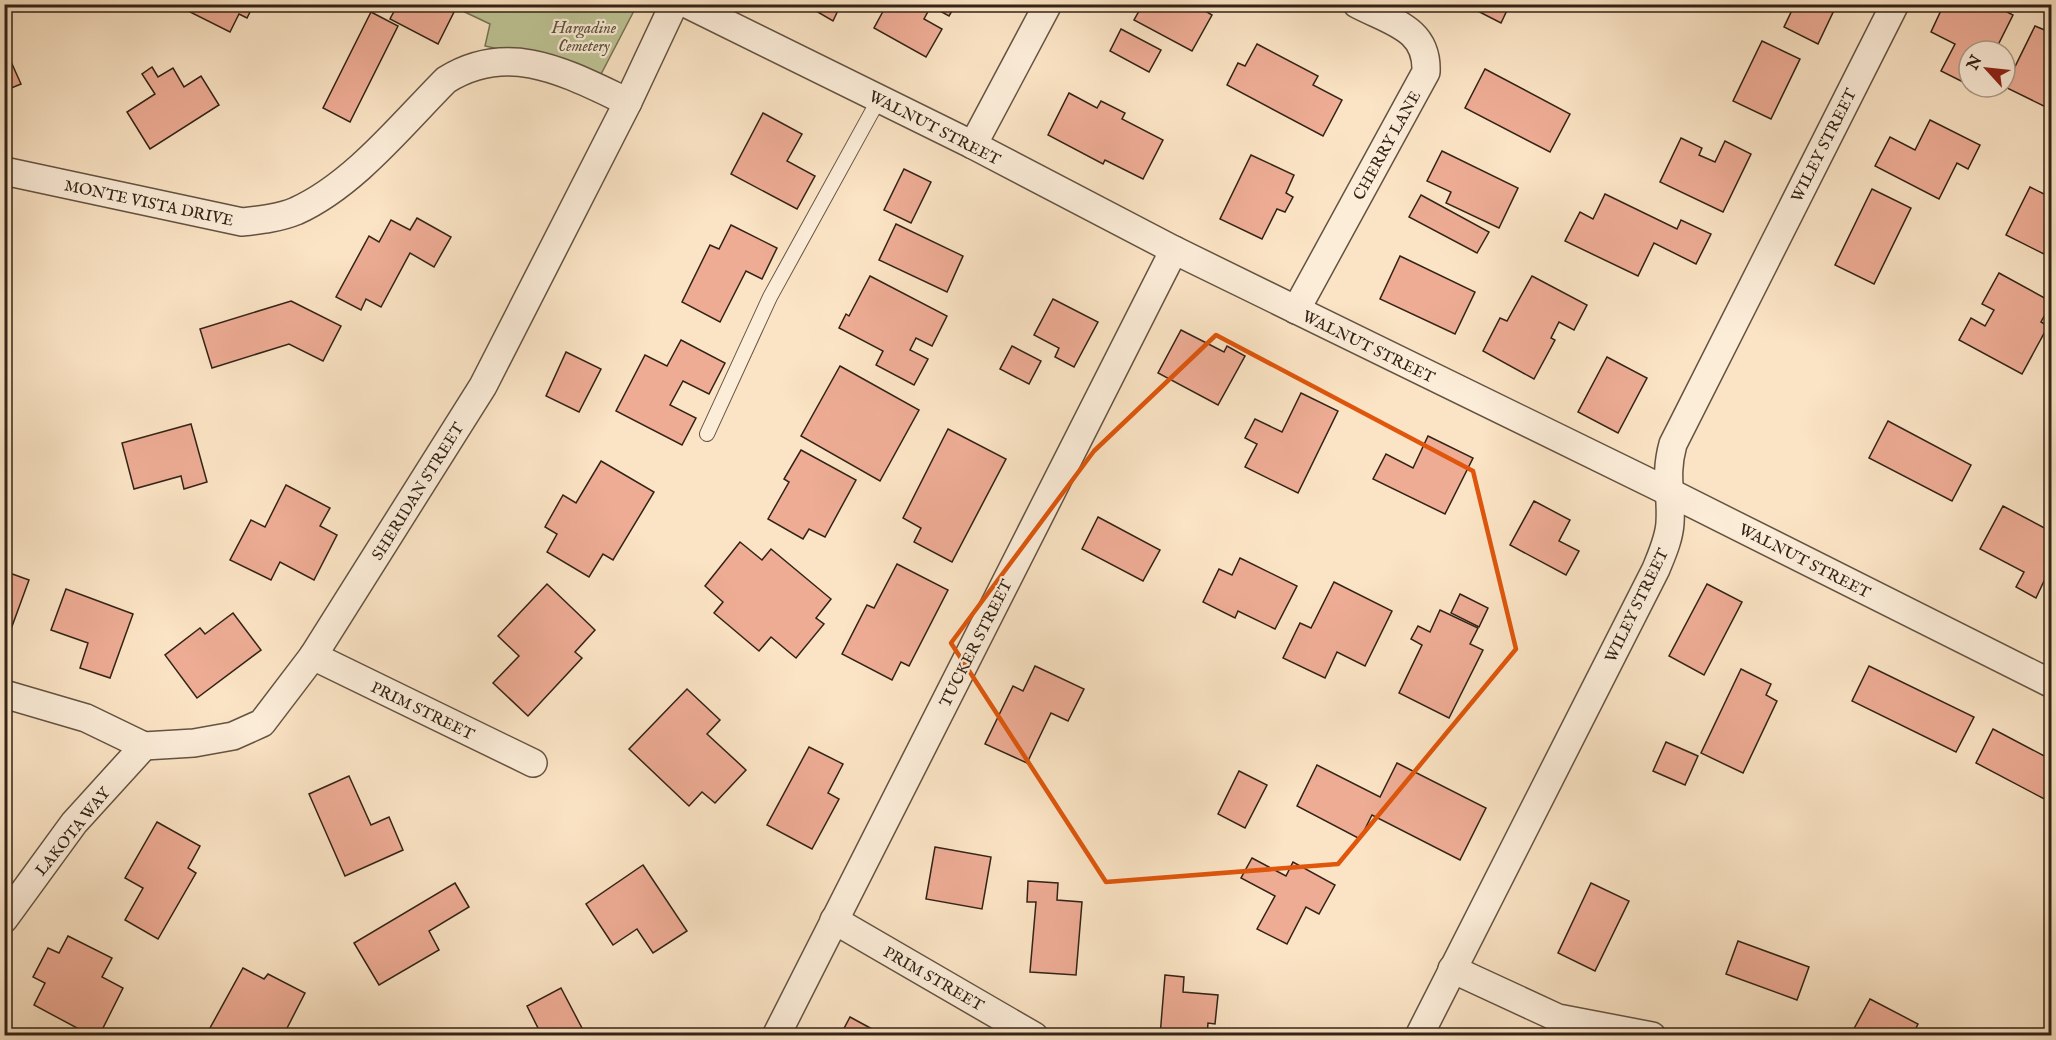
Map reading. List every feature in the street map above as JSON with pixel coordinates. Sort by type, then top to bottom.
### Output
[{"type":"street","name":"SHERIDAN STREET","points":[[4,694],[86,718],[144,746],[194,744],[233,736],[262,723],[313,656],[483,386],[628,102],[674,4]]},
{"type":"street","name":"WALNUT STREET","points":[[687,4],[973,145],[1174,250],[1667,491],[2052,684]]},
{"type":"street","points":[[973,145],[1048,4]]},
{"type":"street","name":"CHERRY LANE","points":[[1296,310],[1426,72],[1427,57],[1422,42],[1409,31],[1357,4]]},
{"type":"street","name":"WILEY STREET","points":[[1419,1035],[1656,569],[1666,546],[1670,523],[1667,466],[1684,417],[1895,4]]},
{"type":"street","name":"MONTE VISTA DRIVE","points":[[4,171],[242,222],[273,218],[297,210],[351,175],[446,80],[463,69],[496,60],[540,65],[628,102]]},
{"type":"street","name":"TUCKER STREET","points":[[776,1035],[1174,250]]},
{"type":"street","name":"PRIM STREET","points":[[313,656],[533,763]]},
{"type":"street","name":"LAKOTA WAY","points":[[4,919],[74,823],[144,746]]},
{"type":"street","name":"PRIM STREET","points":[[834,920],[1034,1035]]},
{"type":"street","points":[[1452,969],[1558,1018],[1652,1035]]},
{"type":"lane","points":[[707,434],[770,297],[879,99]]},
{"type":"highlighted area","points":[[1216,335],[1473,471],[1516,649],[1338,864],[1106,882],[951,643],[1094,451]]},
{"type":"green space","name":"Hargadine Cemetery","points":[[450,5],[637,5],[600,76],[559,62],[485,46],[490,24]]},
{"type":"building","points":[[192,4],[254,4],[247,18],[239,14],[230,32],[188,11]]},
{"type":"building","points":[[398,4],[445,4],[455,10],[438,44],[390,19]]},
{"type":"building","points":[[804,4],[841,4],[833,21]]},
{"type":"building","points":[[887,4],[956,4],[949,16],[931,6],[924,19],[942,29],[926,57],[874,28]]},
{"type":"building","points":[[1143,4],[1194,4],[1212,15],[1192,51],[1134,20]]},
{"type":"building","points":[[1464,4],[1510,4],[1501,23]]},
{"type":"building","points":[[1795,4],[1837,4],[1818,44],[1784,27]]},
{"type":"building","points":[[1944,4],[1992,4],[2013,15],[2001,39],[1957,39],[1957,79],[1941,71],[1955,44],[1931,32]]},
{"type":"building","points":[[371,12],[398,26],[350,122],[323,108]]},
{"type":"building","points":[[2035,26],[2052,33],[2052,110],[2017,93],[2017,63]]},
{"type":"building","points":[[1121,29],[1161,50],[1149,72],[1110,51]]},
{"type":"building","points":[[1762,41],[1800,59],[1771,119],[1733,101]]},
{"type":"building","points":[[1257,44],[1318,76],[1313,85],[1342,100],[1323,136],[1227,85],[1238,63],[1245,66]]},
{"type":"building","points":[[4,46],[21,84],[4,91]]},
{"type":"building","points":[[152,67],[158,77],[173,68],[184,87],[201,76],[219,105],[150,149],[127,112],[155,94],[142,74]]},
{"type":"building","points":[[1485,69],[1570,114],[1550,152],[1465,108]]},
{"type":"building","points":[[1069,93],[1097,108],[1101,101],[1125,113],[1122,119],[1163,140],[1143,179],[1105,160],[1103,164],[1048,135]]},
{"type":"building","points":[[763,113],[802,134],[787,161],[815,176],[797,209],[731,174]]},
{"type":"building","points":[[1930,120],[1980,145],[1968,169],[1957,163],[1939,199],[1875,166],[1890,137],[1915,150]]},
{"type":"building","points":[[1681,138],[1702,148],[1699,155],[1715,162],[1725,141],[1751,154],[1723,212],[1660,182]]},
{"type":"building","points":[[1442,151],[1518,188],[1499,228],[1446,203],[1451,192],[1427,181]]},
{"type":"building","points":[[1251,155],[1294,175],[1286,193],[1293,197],[1285,212],[1277,209],[1262,239],[1220,219]]},
{"type":"building","points":[[904,169],[931,182],[911,223],[884,210]]},
{"type":"building","points":[[2030,187],[2052,198],[2052,258],[2006,235]]},
{"type":"building","points":[[1872,189],[1911,208],[1874,284],[1835,265]]},
{"type":"building","points":[[1605,194],[1677,229],[1681,220],[1711,234],[1696,264],[1654,243],[1638,276],[1565,241],[1580,212],[1593,219]]},
{"type":"building","points":[[1421,195],[1489,232],[1477,253],[1409,217]]},
{"type":"building","points":[[417,218],[451,237],[434,267],[410,253],[381,307],[366,299],[361,310],[336,297],[369,236],[379,242],[391,220],[410,230]]},
{"type":"building","points":[[896,224],[963,256],[947,292],[879,260]]},
{"type":"building","points":[[731,225],[777,248],[762,279],[746,271],[720,322],[682,302],[710,245],[719,249]]},
{"type":"building","points":[[1400,256],[1475,292],[1455,334],[1380,299]]},
{"type":"building","points":[[1999,273],[2052,302],[2041,322],[2048,326],[2022,374],[1959,340],[1971,318],[1985,326],[1994,310],[1982,304]]},
{"type":"building","points":[[870,276],[947,316],[932,346],[916,338],[910,350],[928,359],[914,385],[876,365],[883,351],[839,328],[846,314],[849,316]]},
{"type":"building","points":[[1532,276],[1587,305],[1574,330],[1559,322],[1551,338],[1555,340],[1534,379],[1483,351],[1500,318],[1507,321]]},
{"type":"building","points":[[4,290],[6,290],[7,340],[4,340]]},
{"type":"building","points":[[1053,299],[1098,322],[1074,367],[1055,357],[1059,348],[1034,335]]},
{"type":"building","points":[[291,301],[341,326],[323,361],[289,344],[212,368],[200,329]]},
{"type":"building","points":[[1181,330],[1224,352],[1227,346],[1245,356],[1218,405],[1158,373]]},
{"type":"building","points":[[681,340],[725,363],[709,394],[683,381],[670,405],[696,418],[682,445],[616,411],[645,355],[667,366]]},
{"type":"building","points":[[1012,346],[1041,361],[1029,384],[1000,369]]},
{"type":"building","points":[[566,352],[601,369],[579,412],[546,396]]},
{"type":"building","points":[[1607,357],[1647,378],[1618,433],[1578,412]]},
{"type":"building","points":[[840,366],[919,410],[880,481],[801,436]]},
{"type":"building","points":[[1301,393],[1338,411],[1298,493],[1245,467],[1257,444],[1245,438],[1255,419],[1282,432]]},
{"type":"building","points":[[1888,421],[1971,465],[1952,501],[1869,458]]},
{"type":"building","points":[[191,424],[207,482],[184,489],[181,476],[134,489],[122,443]]},
{"type":"building","points":[[948,429],[1006,459],[952,562],[914,542],[921,528],[903,518]]},
{"type":"building","points":[[1428,436],[1473,458],[1445,514],[1373,479],[1386,454],[1413,468]]},
{"type":"building","points":[[801,450],[856,480],[825,537],[809,529],[803,539],[768,519],[789,482],[784,479]]},
{"type":"building","points":[[601,461],[654,492],[613,560],[603,554],[589,577],[547,552],[557,534],[545,527],[563,495],[576,503]]},
{"type":"building","points":[[286,485],[330,508],[320,526],[337,535],[314,580],[280,562],[271,580],[230,560],[251,520],[265,527]]},
{"type":"building","points":[[1534,501],[1570,520],[1559,541],[1579,551],[1566,575],[1510,545]]},
{"type":"building","points":[[2003,506],[2052,532],[2052,582],[2045,579],[2036,598],[2016,587],[2024,572],[1980,549]]},
{"type":"building","points":[[1098,517],[1160,550],[1143,581],[1082,549]]},
{"type":"building","points":[[740,542],[762,560],[771,549],[831,599],[816,618],[824,624],[796,658],[771,637],[759,651],[714,613],[723,602],[705,586]]},
{"type":"building","points":[[1240,558],[1297,586],[1275,629],[1238,611],[1235,618],[1203,602],[1219,569],[1232,575]]},
{"type":"building","points":[[897,564],[948,590],[909,666],[901,662],[892,680],[842,654],[867,605],[874,608]]},
{"type":"building","points":[[4,571],[29,580],[11,629],[4,627]]},
{"type":"building","points":[[1334,582],[1392,611],[1365,666],[1337,652],[1325,678],[1283,658],[1300,623],[1311,628]]},
{"type":"building","points":[[547,584],[595,630],[575,652],[582,658],[528,716],[493,683],[519,656],[498,636]]},
{"type":"building","points":[[1707,584],[1742,602],[1704,675],[1669,656]]},
{"type":"building","points":[[66,589],[133,614],[110,678],[80,668],[88,643],[51,630]]},
{"type":"building","points":[[1460,594],[1488,608],[1479,627],[1451,613]]},
{"type":"building","points":[[1440,610],[1478,628],[1470,644],[1483,650],[1449,718],[1399,693],[1422,645],[1411,639],[1418,626],[1430,632]]},
{"type":"building","points":[[233,613],[261,650],[197,698],[165,655],[200,628],[205,634]]},
{"type":"building","points":[[1035,666],[1084,689],[1068,721],[1051,713],[1027,763],[985,744],[1013,686],[1023,691]]},
{"type":"building","points":[[1869,666],[1974,717],[1956,752],[1852,701]]},
{"type":"building","points":[[1741,669],[1771,684],[1766,695],[1777,701],[1743,773],[1701,753]]},
{"type":"building","points":[[687,689],[720,720],[707,734],[746,770],[715,803],[702,792],[689,806],[629,749]]},
{"type":"building","points":[[1993,729],[2052,760],[2052,803],[1976,763]]},
{"type":"building","points":[[1666,742],[1698,756],[1685,785],[1653,771]]},
{"type":"building","points":[[809,747],[843,764],[828,793],[839,799],[812,849],[767,825]]},
{"type":"building","points":[[1397,763],[1486,808],[1460,860],[1372,815],[1360,839],[1297,806],[1317,765],[1380,797]]},
{"type":"building","points":[[1239,771],[1267,785],[1245,828],[1218,814]]},
{"type":"building","points":[[349,776],[371,825],[389,817],[403,850],[345,876],[309,794]]},
{"type":"building","points":[[157,822],[200,846],[188,868],[196,873],[158,939],[125,920],[143,888],[125,878]]},
{"type":"building","points":[[935,847],[991,857],[982,909],[926,899]]},
{"type":"building","points":[[1252,858],[1286,876],[1293,862],[1335,885],[1319,914],[1306,907],[1287,944],[1257,929],[1275,896],[1241,878]]},
{"type":"building","points":[[643,865],[687,931],[653,953],[637,929],[613,945],[586,904]]},
{"type":"building","points":[[1028,881],[1058,883],[1057,900],[1082,902],[1076,975],[1030,972],[1036,902],[1027,902]]},
{"type":"building","points":[[455,883],[469,907],[429,931],[439,950],[379,985],[354,943]]},
{"type":"building","points":[[1591,883],[1629,901],[1595,971],[1558,953]]},
{"type":"building","points":[[68,936],[112,958],[102,977],[123,988],[99,1036],[92,1036],[34,1005],[45,983],[33,977],[48,948],[59,953]]},
{"type":"building","points":[[1738,941],[1809,967],[1797,1000],[1726,974]]},
{"type":"building","points":[[243,968],[264,979],[268,974],[305,993],[283,1036],[224,1036],[210,1028]]},
{"type":"building","points":[[1165,975],[1184,977],[1183,992],[1218,995],[1215,1024],[1208,1023],[1207,1036],[1160,1036]]},
{"type":"building","points":[[561,988],[583,1030],[574,1036],[542,1036],[527,1006]]},
{"type":"building","points":[[1870,999],[1918,1024],[1912,1036],[1850,1036]]},
{"type":"building","points":[[850,1017],[885,1036],[840,1036]]}]
